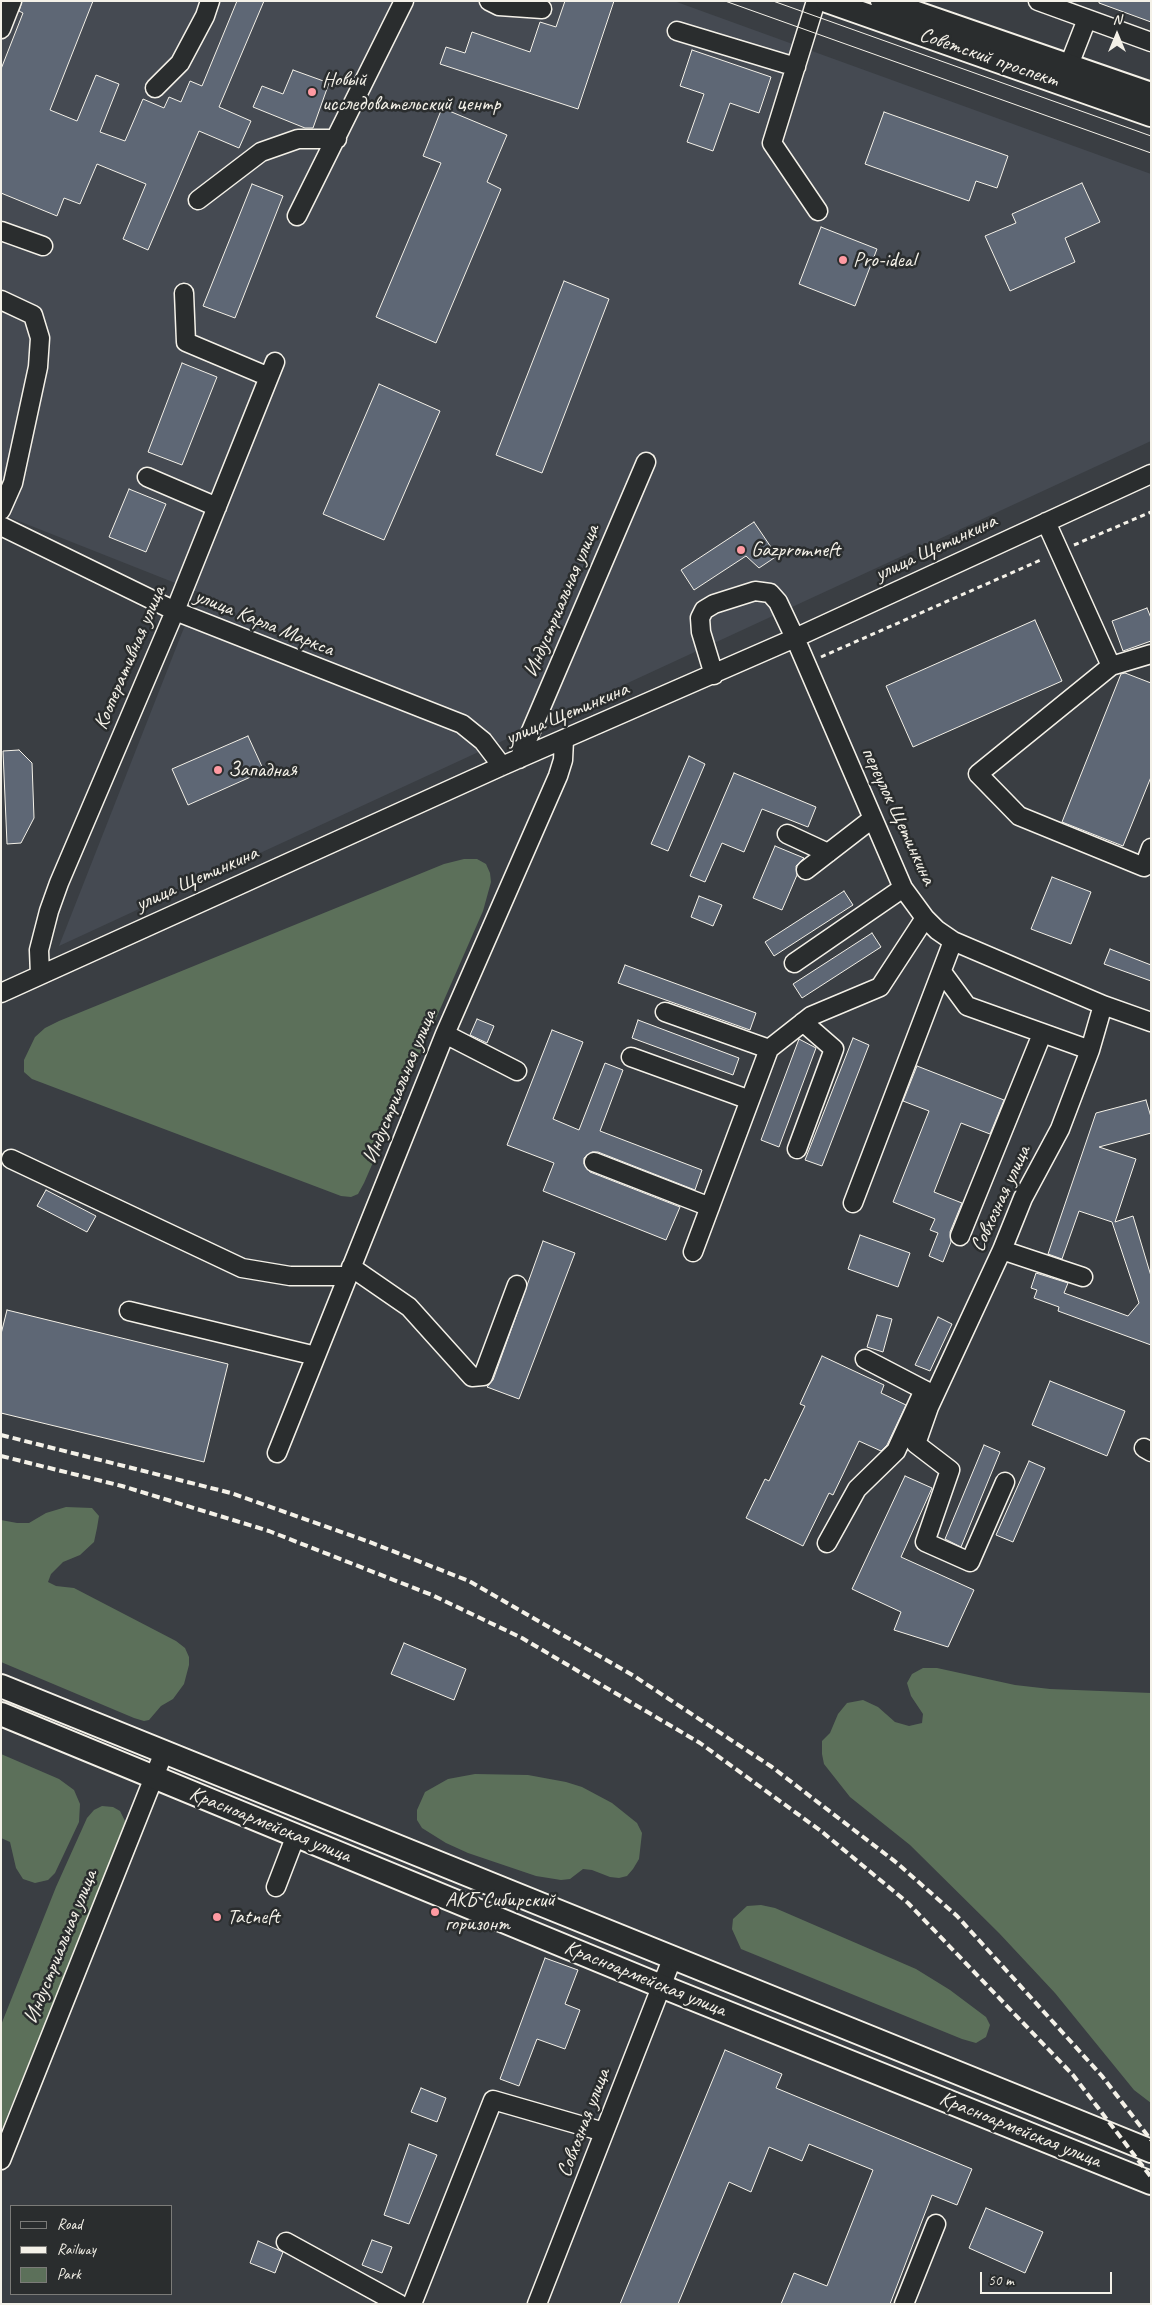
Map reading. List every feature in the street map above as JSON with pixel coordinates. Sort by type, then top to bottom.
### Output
[{"type":"main road","name":"Советский проспект","points":[[827,1],[1151,115]]},
{"type":"main road","name":"Советский проспект","points":[[882,1],[1151,94]]},
{"type":"main road","name":"Красноармейская улица","points":[[1,1686],[672,1959],[1151,2151]]},
{"type":"main road","name":"Красноармейская улица","points":[[1,1714],[661,1986],[1151,2183]]},
{"type":"street","points":[[2,25],[12,1]]},
{"type":"street","points":[[155,88],[180,63],[205,16],[210,1]]},
{"type":"street","points":[[297,216],[337,139],[404,1]]},
{"type":"street","points":[[489,1],[499,6],[542,9]]},
{"type":"street","points":[[816,1],[772,143],[818,210]]},
{"type":"street","points":[[1038,1],[1151,42]]},
{"type":"street","points":[[1069,65],[1087,19]]},
{"type":"street","points":[[676,32],[796,67]]},
{"type":"street","points":[[198,200],[261,152],[298,140],[337,139]]},
{"type":"street","points":[[1,231],[43,246]]},
{"type":"street","name":"Кооперативная улица","points":[[40,974],[39,950],[59,883],[175,611],[272,369],[186,342],[184,293]]},
{"type":"street","points":[[1,300],[33,315],[40,338],[38,367],[13,483],[1,510]]},
{"type":"street","name":"Индустриальная улица","points":[[520,759],[646,462]]},
{"type":"street","name":"улица Щетинкина","points":[[3,996],[40,974],[502,766],[714,675],[1151,474]]},
{"type":"street","points":[[147,477],[217,507]]},
{"type":"street","points":[[1046,522],[1111,666]]},
{"type":"street","name":"улица Карла Маркса","points":[[1,526],[175,611],[462,724],[483,740],[502,766]]},
{"type":"street","name":"переулок Щетинкина","points":[[714,675],[701,632],[700,618],[704,610],[714,604],[755,591],[770,593],[778,602],[795,638],[903,888],[925,918],[937,930],[953,941],[1103,1005],[1151,1022]]},
{"type":"street","points":[[1151,654],[1111,666],[978,774],[1019,816],[1144,867],[1151,848]]},
{"type":"street","name":"Индустриальная улица","points":[[277,1453],[445,1034],[558,776],[563,760],[564,740]]},
{"type":"street","points":[[806,870],[872,819]]},
{"type":"street","points":[[787,834],[828,853]]},
{"type":"street","points":[[794,963],[903,888]]},
{"type":"street","points":[[694,1252],[769,1049],[812,1016],[880,987],[925,918]]},
{"type":"street","points":[[853,1203],[953,941]]},
{"type":"street","points":[[942,972],[967,1006],[1090,1050]]},
{"type":"street","name":"Совхозная улица","points":[[929,1398],[1002,1250],[1027,1190],[1060,1129],[1090,1050],[1103,1005]]},
{"type":"street","points":[[665,1012],[769,1049]]},
{"type":"street","points":[[797,1149],[834,1049],[803,1022]]},
{"type":"street","points":[[445,1034],[517,1071]]},
{"type":"street","points":[[960,1236],[1042,1034]]},
{"type":"street","points":[[631,1057],[750,1100]]},
{"type":"street","points":[[12,1159],[242,1268],[290,1276],[350,1272],[409,1307],[472,1377],[483,1376],[517,1285]]},
{"type":"street","points":[[594,1162],[710,1207]]},
{"type":"street","points":[[1002,1250],[1083,1277]]},
{"type":"street","points":[[129,1312],[316,1356]]},
{"type":"street","points":[[865,1359],[929,1398]]},
{"type":"street","points":[[929,1398],[916,1444],[950,1470],[925,1542],[970,1562],[1006,1482]]},
{"type":"street","points":[[827,1543],[857,1489],[896,1451],[929,1398]]},
{"type":"street","name":"Индустриальная улица","points":[[1,2160],[164,1752]]},
{"type":"street","points":[[276,1887],[296,1835]]},
{"type":"street","name":"Совхозная улица","points":[[537,2304],[672,1959]]},
{"type":"street","points":[[412,2304],[493,2100],[604,2132]]},
{"type":"street","points":[[904,2304],[936,2224]]},
{"type":"street","points":[[286,2242],[399,2304]]},
{"type":"path","points":[[806,664],[1151,512]]},
{"type":"shaded area","points":[[1,1],[674,1],[1151,174],[1151,441],[59,946],[198,592],[1,514]]},
{"type":"green space","points":[[464,859],[477,859],[486,864],[490,873],[491,882],[483,911],[358,1194],[351,1197],[341,1196],[32,1079],[24,1072],[24,1060],[35,1037],[45,1028],[59,1021],[444,864]]},
{"type":"green space","points":[[66,1507],[92,1508],[99,1516],[94,1542],[80,1555],[63,1562],[51,1574],[48,1582],[56,1586],[74,1588],[176,1641],[185,1648],[189,1657],[184,1684],[173,1699],[161,1706],[149,1720],[144,1721],[134,1718],[1,1662],[1,1520],[29,1523],[46,1513]]},
{"type":"green space","points":[[923,1668],[937,1668],[1015,1685],[1050,1689],[1151,1693],[1151,2103],[1134,2090],[1055,1993],[999,1933],[910,1845],[850,1797],[824,1764],[822,1741],[830,1733],[838,1714],[847,1703],[863,1700],[878,1707],[895,1722],[909,1726],[922,1723],[923,1714],[911,1696],[907,1683],[912,1674]]},
{"type":"green space","points":[[1,1754],[59,1779],[74,1790],[80,1804],[79,1822],[55,1873],[48,1880],[35,1883],[23,1879],[16,1868],[10,1842],[1,1838]]},
{"type":"green space","points":[[475,1774],[528,1775],[582,1787],[612,1803],[637,1823],[642,1833],[639,1859],[627,1876],[619,1878],[610,1877],[592,1870],[583,1869],[570,1879],[561,1880],[536,1876],[468,1853],[446,1843],[422,1828],[417,1820],[417,1810],[425,1792],[448,1779]]},
{"type":"green space","points":[[102,1806],[113,1807],[120,1811],[125,1821],[124,1831],[1,2131],[1,2025],[56,1887],[87,1818],[94,1810]]},
{"type":"green space","points":[[761,1905],[775,1908],[916,1969],[950,1990],[986,2017],[990,2025],[986,2037],[976,2043],[962,2039],[741,1949],[732,1929],[733,1919],[747,1906]]},
{"type":"building","points":[[22,1],[93,1],[50,110],[77,121],[96,75],[119,84],[100,132],[125,141],[143,99],[164,108],[169,97],[181,102],[190,81],[202,86],[237,1],[264,1],[219,107],[251,121],[239,148],[199,131],[148,250],[123,239],[146,184],[97,164],[80,204],[64,198],[57,216],[1,193],[1,69],[23,13],[19,11]]},
{"type":"building","points":[[565,1],[614,1],[578,109],[440,64],[446,47],[465,53],[472,32],[530,52],[540,22],[556,27]]},
{"type":"building","points":[[1099,1],[1151,1],[1151,22],[1099,3]]},
{"type":"building","points":[[692,50],[771,77],[759,113],[730,103],[713,151],[687,142],[704,94],[680,86]]},
{"type":"building","points":[[293,70],[329,83],[313,128],[305,128],[253,107],[262,86],[283,94]]},
{"type":"building","points":[[442,108],[507,135],[487,182],[501,189],[436,343],[376,317],[441,163],[423,156]]},
{"type":"building","points":[[884,112],[1008,156],[997,188],[976,181],[969,201],[865,164]]},
{"type":"building","points":[[1082,183],[1100,222],[1065,238],[1075,262],[1010,291],[985,236],[1016,223],[1012,214]]},
{"type":"building","points":[[252,184],[283,196],[235,318],[203,306]]},
{"type":"building","points":[[821,227],[877,249],[855,306],[799,284]]},
{"type":"building","points":[[564,281],[609,299],[542,473],[496,455]]},
{"type":"building","points":[[182,363],[217,377],[182,465],[148,452]]},
{"type":"building","points":[[379,384],[440,411],[384,540],[323,514]]},
{"type":"building","points":[[129,489],[166,504],[146,552],[109,537]]},
{"type":"building","points":[[754,522],[777,556],[759,568],[746,556],[694,590],[681,570]]},
{"type":"building","points":[[1147,608],[1151,618],[1151,641],[1123,651],[1112,621]]},
{"type":"building","points":[[1035,620],[1062,681],[913,747],[886,686]]},
{"type":"building","points":[[1125,673],[1151,683],[1151,777],[1123,846],[1062,822],[1121,674]]},
{"type":"building","name":"Западная","points":[[248,736],[264,771],[188,805],[172,769]]},
{"type":"building","points":[[19,750],[32,763],[34,818],[21,843],[7,844],[3,751]]},
{"type":"building","points":[[689,756],[705,764],[668,851],[651,844]]},
{"type":"building","points":[[734,773],[816,807],[808,827],[762,809],[744,852],[722,843],[705,882],[690,876]]},
{"type":"building","points":[[775,846],[804,858],[796,866],[797,875],[782,910],[753,898]]},
{"type":"building","points":[[1052,877],[1091,892],[1071,944],[1031,929]]},
{"type":"building","points":[[844,891],[853,905],[774,956],[765,942]]},
{"type":"building","points":[[699,896],[722,905],[713,926],[691,917]]},
{"type":"building","points":[[872,933],[881,947],[802,998],[793,984]]},
{"type":"building","points":[[1110,949],[1151,965],[1151,981],[1104,964]]},
{"type":"building","points":[[625,965],[756,1013],[750,1030],[618,983]]},
{"type":"building","points":[[477,1019],[494,1026],[487,1043],[470,1035]]},
{"type":"building","points":[[638,1020],[739,1058],[733,1075],[632,1038]]},
{"type":"building","points":[[552,1030],[583,1042],[553,1119],[579,1130],[605,1063],[623,1070],[600,1131],[702,1170],[695,1190],[598,1152],[592,1152],[584,1158],[584,1164],[590,1172],[680,1207],[666,1240],[543,1191],[554,1163],[507,1145]]},
{"type":"building","points":[[853,1038],[869,1045],[822,1166],[805,1160]]},
{"type":"building","points":[[799,1039],[816,1048],[779,1147],[761,1140]]},
{"type":"building","points":[[917,1066],[1004,1100],[990,1134],[961,1123],[934,1192],[962,1203],[950,1232],[951,1242],[943,1262],[929,1256],[938,1233],[930,1230],[935,1219],[893,1202],[929,1111],[903,1101]]},
{"type":"building","points":[[1146,1100],[1151,1117],[1151,1133],[1099,1147],[1136,1159],[1115,1222],[1133,1216],[1151,1276],[1151,1345],[1058,1311],[1059,1307],[1034,1298],[1037,1290],[1031,1288],[1036,1273],[1068,1283],[1064,1293],[1128,1316],[1139,1303],[1112,1222],[1079,1211],[1062,1259],[1048,1254],[1096,1113]]},
{"type":"building","points":[[46,1190],[96,1216],[87,1232],[37,1206]]},
{"type":"building","points":[[860,1235],[910,1253],[898,1287],[848,1269]]},
{"type":"building","points":[[543,1241],[575,1253],[519,1399],[487,1387],[493,1380]]},
{"type":"building","points":[[7,1310],[228,1364],[204,1462],[1,1413],[1,1334]]},
{"type":"building","points":[[877,1315],[892,1319],[883,1352],[867,1347]]},
{"type":"building","points":[[938,1317],[952,1324],[930,1371],[915,1365]]},
{"type":"building","points":[[822,1356],[884,1385],[881,1393],[906,1405],[887,1445],[881,1451],[859,1441],[833,1495],[829,1493],[803,1546],[746,1518],[765,1479],[769,1481],[805,1406],[800,1404]]},
{"type":"building","points":[[1050,1381],[1125,1411],[1107,1456],[1032,1425]]},
{"type":"building","points":[[984,1445],[1000,1452],[961,1547],[945,1539]]},
{"type":"building","points":[[1029,1461],[1045,1468],[1013,1542],[996,1535]]},
{"type":"building","points":[[905,1476],[932,1488],[901,1557],[974,1590],[948,1647],[894,1630],[901,1612],[852,1589]]},
{"type":"building","points":[[404,1643],[466,1669],[454,1700],[391,1674]]},
{"type":"building","points":[[545,1958],[578,1970],[565,2004],[580,2010],[565,2049],[537,2039],[519,2086],[500,2079]]},
{"type":"building","points":[[725,2050],[782,2074],[776,2088],[972,2169],[957,2205],[932,2195],[890,2304],[781,2304],[794,2273],[827,2286],[873,2170],[809,2144],[802,2161],[769,2147],[751,2192],[729,2182],[678,2304],[620,2304]]},
{"type":"building","points":[[421,2088],[446,2098],[437,2122],[411,2112]]},
{"type":"building","points":[[409,2144],[437,2155],[409,2224],[384,2215]]},
{"type":"building","points":[[986,2208],[1043,2232],[1025,2273],[969,2248]]},
{"type":"building","points":[[372,2240],[392,2247],[382,2273],[362,2265]]},
{"type":"building","points":[[258,2241],[283,2252],[275,2273],[250,2263]]},
{"type":"tram line","points":[[725,1],[1151,153]]},
{"type":"tram line","points":[[773,1],[1151,136]]},
{"type":"railway","points":[[1,1435],[231,1493],[367,1541],[469,1581],[634,1676],[772,1767],[897,1863],[957,1916],[1102,2076],[1151,2140]]},
{"type":"railway","points":[[1,1456],[122,1486],[269,1531],[432,1595],[522,1638],[700,1743],[821,1831],[908,1903],[1073,2075],[1151,2177]]},
{"type":"place","name":"Новый исследовательский центр","points":[[312,92]]},
{"type":"place","name":"Pro-ideal","points":[[843,260]]},
{"type":"place","name":"Gazpromneft","points":[[741,550]]},
{"type":"place","name":"Западная","points":[[218,770]]},
{"type":"place","name":"АКБ Сибирский горизонт","points":[[435,1912]]},
{"type":"place","name":"Tatneft","points":[[217,1917]]}]
